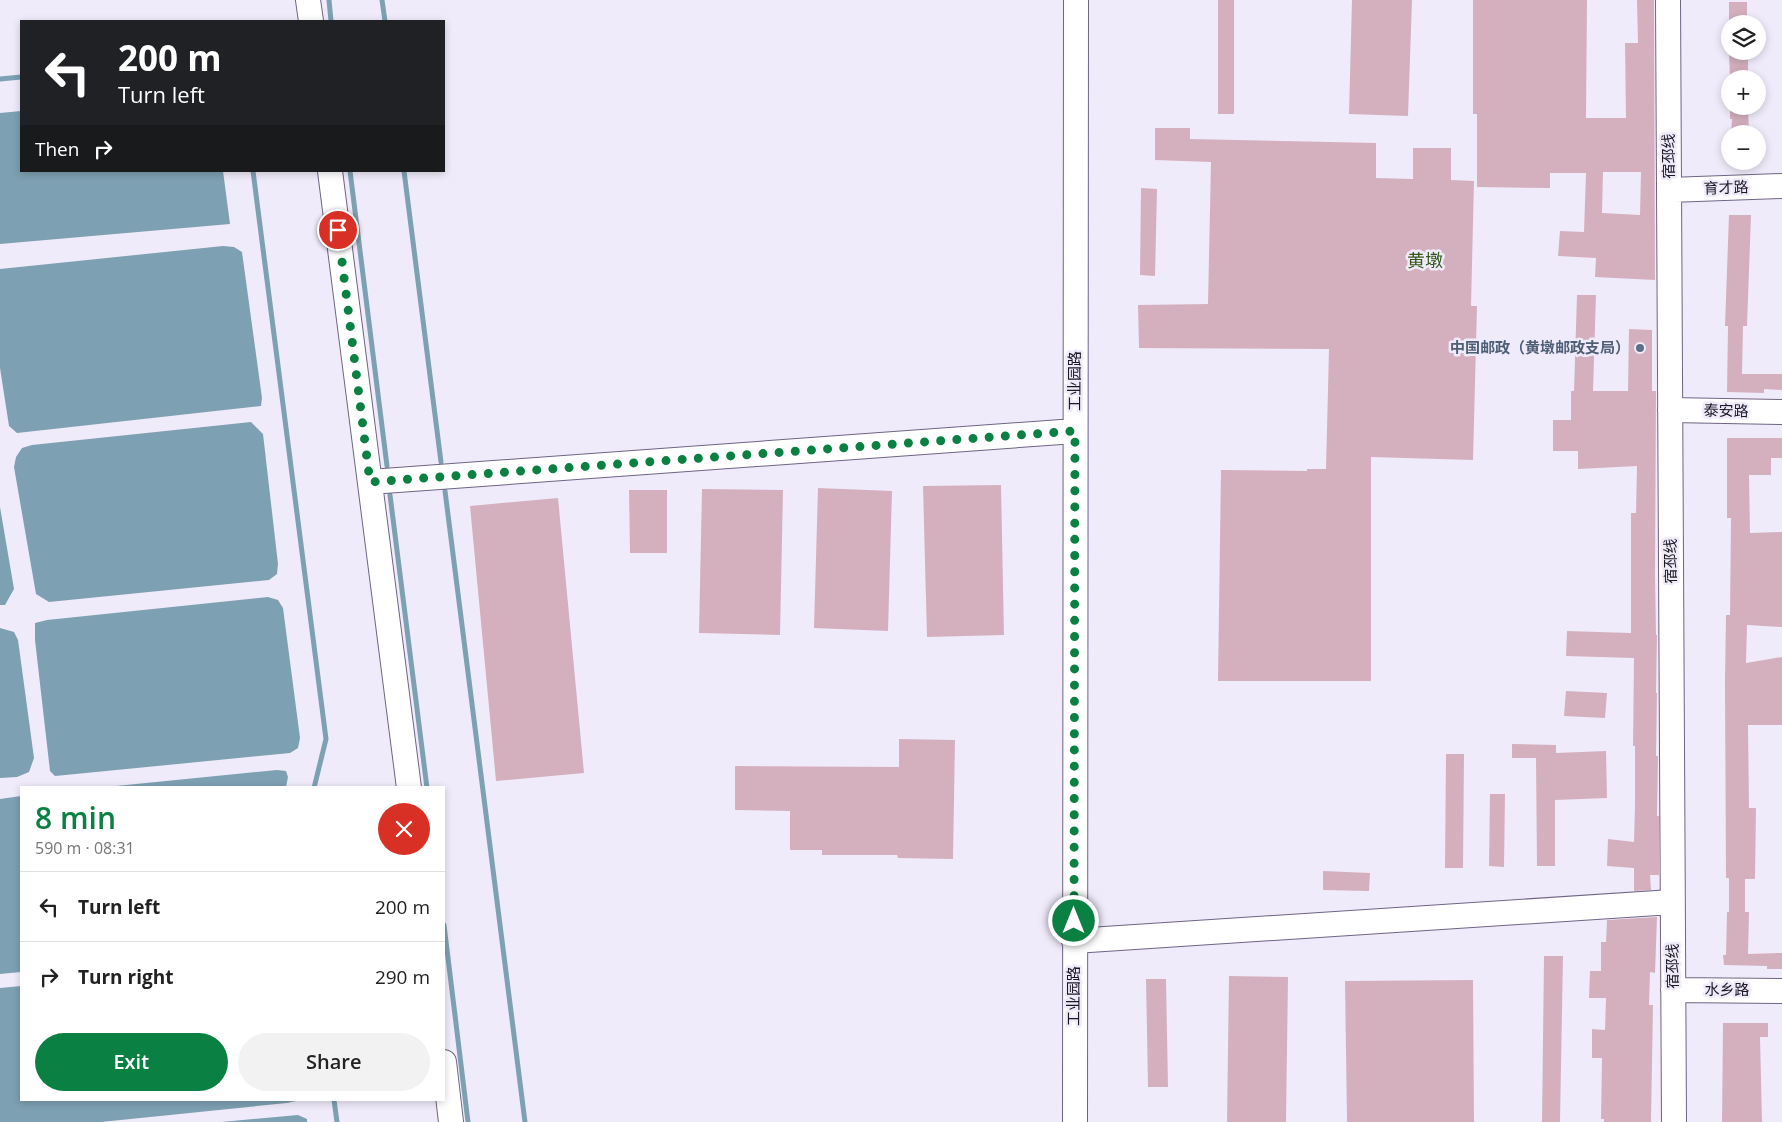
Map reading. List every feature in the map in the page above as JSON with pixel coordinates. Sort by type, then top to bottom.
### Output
[{"type":"street","points":[[308,0],[311,20]]},
{"type":"street","name":"工业园路","points":[[1074,1122],[1076,0]]},
{"type":"street","name":"宿邳线","points":[[1668,0],[1674,1122]]},
{"type":"street","points":[[330,172],[409,786]]},
{"type":"street","name":"育才路","points":[[1669,190],[1782,186]]},
{"type":"street","name":"泰安路","points":[[1670,410],[1782,412]]},
{"type":"street","points":[[370,482],[1075,431]]},
{"type":"street","points":[[1074,941],[1672,902]]},
{"type":"street","name":"水乡路","points":[[1673,990],[1782,991]]},
{"type":"street","points":[[445,1071],[451,1122]]},
{"type":"water","points":[[20,111],[20,172],[223,172],[230,224],[0,244],[0,113]]},
{"type":"water","points":[[223,246],[234,247],[242,252],[262,398],[261,406],[17,433],[9,426],[0,368],[0,269]]},
{"type":"water","points":[[251,422],[263,434],[278,564],[277,574],[269,580],[49,602],[36,594],[14,467],[16,457],[22,448],[32,445]]},
{"type":"water","points":[[0,507],[14,589],[5,605],[0,605]]},
{"type":"water","points":[[268,597],[278,600],[283,608],[300,738],[298,748],[290,753],[55,776],[50,771],[35,640],[35,623],[47,620]]},
{"type":"water","points":[[0,628],[14,632],[18,640],[34,758],[29,772],[17,777],[0,778]]},
{"type":"water","points":[[277,770],[286,771],[288,777],[286,786],[116,786]]},
{"type":"water","points":[[20,796],[20,972],[0,974],[0,799]]},
{"type":"water","points":[[20,986],[20,1101],[296,1101],[101,1122],[0,1122],[0,988]]},
{"type":"water","points":[[298,1115],[307,1119],[307,1122],[221,1122]]},
{"type":"building","points":[[1218,0],[1234,0],[1234,114],[1218,114]]},
{"type":"building","points":[[1352,0],[1412,0],[1408,116],[1349,114]]},
{"type":"building","points":[[1473,0],[1587,0],[1586,118],[1626,118],[1625,43],[1638,43],[1637,0],[1654,0],[1655,280],[1595,277],[1596,258],[1558,256],[1560,231],[1584,232],[1586,173],[1550,173],[1550,188],[1477,187],[1477,114],[1473,114]],"holes":[[[1603,172],[1641,172],[1640,215],[1602,213]]]},
{"type":"building","points":[[1729,2],[1747,2],[1747,15],[1729,15]]},
{"type":"building","points":[[1729,60],[1748,60],[1748,70],[1730,70]]},
{"type":"building","points":[[1730,115],[1748,115],[1749,125],[1732,125],[1732,119],[1730,119]]},
{"type":"building","points":[[1155,128],[1190,128],[1190,139],[1376,143],[1376,178],[1413,179],[1413,148],[1451,148],[1451,180],[1474,181],[1471,306],[1477,306],[1473,460],[1371,457],[1371,681],[1218,681],[1221,470],[1307,471],[1307,469],[1326,469],[1329,349],[1139,348],[1138,305],[1208,304],[1211,162],[1155,160]]},
{"type":"building","points":[[1141,188],[1157,189],[1155,276],[1140,275]]},
{"type":"building","points":[[1729,215],[1751,215],[1747,326],[1743,326],[1742,374],[1782,374],[1782,390],[1764,389],[1764,393],[1727,392],[1728,326],[1725,326]]},
{"type":"building","points":[[1577,295],[1596,295],[1593,391],[1628,391],[1629,329],[1652,330],[1652,391],[1656,391],[1656,756],[1658,756],[1657,816],[1659,816],[1659,875],[1650,875],[1651,890],[1634,891],[1634,868],[1607,866],[1608,839],[1634,842],[1634,658],[1566,656],[1567,631],[1631,633],[1631,513],[1636,513],[1637,466],[1578,469],[1578,451],[1553,451],[1553,420],[1571,420],[1571,391],[1574,391]]},
{"type":"building","points":[[1727,438],[1782,438],[1782,458],[1771,458],[1771,475],[1749,475],[1750,533],[1782,532],[1782,627],[1747,625],[1746,663],[1782,657],[1782,725],[1748,725],[1749,808],[1756,808],[1755,879],[1745,879],[1745,912],[1749,912],[1748,954],[1782,953],[1782,969],[1767,969],[1767,966],[1724,965],[1723,955],[1726,955],[1727,912],[1729,912],[1729,878],[1726,878],[1725,682],[1726,615],[1730,615],[1731,518],[1727,518]]},
{"type":"building","points":[[1001,485],[1004,635],[927,637],[923,486]]},
{"type":"building","points":[[818,488],[892,491],[888,631],[814,628]]},
{"type":"building","points":[[702,489],[783,490],[780,635],[699,633]]},
{"type":"building","points":[[629,490],[667,490],[667,553],[630,553]]},
{"type":"building","points":[[558,498],[584,773],[496,781],[470,506]]},
{"type":"building","points":[[1566,691],[1607,693],[1605,718],[1564,716]]},
{"type":"building","points":[[899,739],[955,740],[953,859],[898,858],[897,855],[822,855],[822,850],[790,850],[790,811],[735,810],[735,766],[899,767]]},
{"type":"building","points":[[1512,744],[1556,745],[1556,753],[1606,751],[1607,798],[1555,800],[1555,866],[1537,866],[1536,758],[1512,758]]},
{"type":"building","points":[[1446,754],[1464,754],[1463,868],[1445,868]]},
{"type":"building","points":[[1490,794],[1505,794],[1504,867],[1489,866]]},
{"type":"building","points":[[1323,871],[1370,873],[1369,891],[1323,890]]},
{"type":"building","points":[[1657,917],[1655,973],[1650,972],[1649,1005],[1653,1005],[1651,1122],[1604,1122],[1604,1119],[1601,1119],[1602,1058],[1592,1058],[1592,1029],[1605,1030],[1606,998],[1589,998],[1590,971],[1601,971],[1601,942],[1606,942],[1607,920]]},
{"type":"building","points":[[1544,956],[1563,956],[1560,1122],[1542,1122]]},
{"type":"building","points":[[1229,976],[1288,977],[1286,1122],[1227,1122]]},
{"type":"building","points":[[1146,979],[1166,979],[1168,1087],[1148,1087]]},
{"type":"building","points":[[1473,980],[1474,1122],[1347,1122],[1345,981]]},
{"type":"building","points":[[1723,1023],[1768,1023],[1768,1037],[1760,1037],[1762,1122],[1722,1122]]},
{"type":"waterway","points":[[329,0],[331,20]]},
{"type":"waterway","points":[[382,0],[385,20]]},
{"type":"waterway","points":[[0,79],[20,77]]},
{"type":"waterway","points":[[253,172],[326,739],[314,786]]},
{"type":"waterway","points":[[350,172],[387,466]]},
{"type":"waterway","points":[[404,172],[441,462]]},
{"type":"waterway","points":[[445,491],[525,1122]]},
{"type":"waterway","points":[[390,495],[427,786]]},
{"type":"waterway","points":[[445,933],[468,1122]]},
{"type":"waterway","points":[[334,1101],[337,1122]]},
{"type":"place","name":"中国邮政（黄墩邮政支局）","points":[[1640,348]]},
{"type":"district","name":"黄墩","points":[[1425,261]]},
{"type":"route","points":[[338,230],[370,482],[1075,431],[1074,921]]}]
